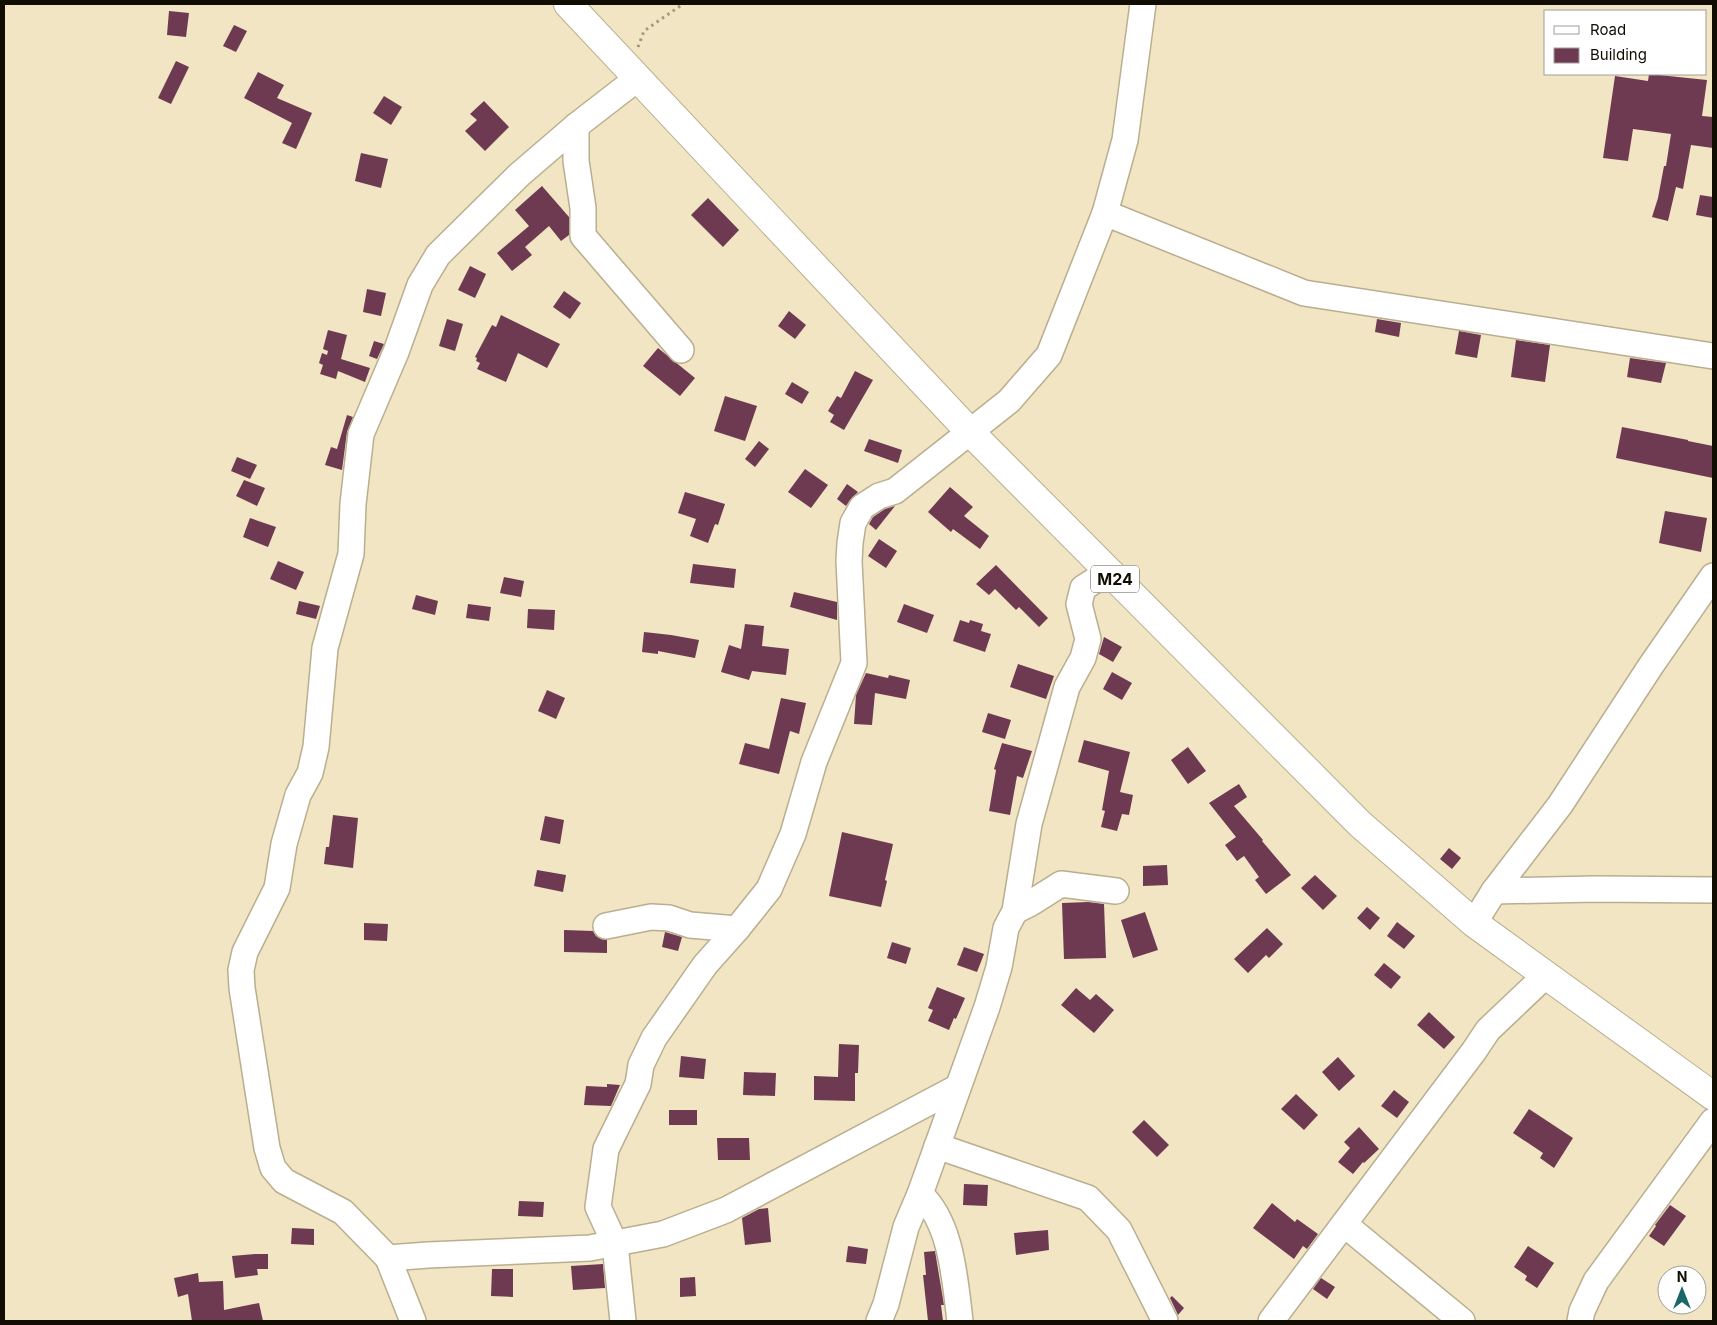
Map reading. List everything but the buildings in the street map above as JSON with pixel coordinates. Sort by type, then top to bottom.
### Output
[{"type":"main road","name":"M24","points":[[568,4],[970,432],[1360,824],[1474,923],[1713,1096]]},
{"type":"street","points":[[623,1321],[615,1244],[598,1207],[606,1149],[638,1084],[641,1065],[654,1038],[705,965],[769,889],[793,834],[814,762],[854,663],[849,561],[853,523],[862,507],[878,496],[896,491],[1010,401],[1049,354],[1106,213],[1125,140],[1143,4]]},
{"type":"street","points":[[413,1321],[388,1258],[342,1212],[284,1181],[273,1168],[267,1148],[242,988],[241,970],[245,952],[277,888],[284,844],[298,795],[310,773],[316,747],[325,648],[351,554],[353,504],[361,434],[396,352],[420,285],[438,255],[519,175],[633,73]]},
{"type":"street","points":[[576,126],[576,161],[583,208],[583,236],[682,350]]},
{"type":"street","points":[[1106,213],[1304,293],[1713,356]]},
{"type":"street","points":[[879,1321],[886,1304],[906,1227],[920,1194],[999,968],[1006,928],[1014,911],[1029,824],[1068,686],[1083,658],[1088,640],[1079,604],[1083,588],[1108,572]]},
{"type":"street","points":[[1474,923],[1494,891],[1560,805],[1650,667],[1713,576]]},
{"type":"street","points":[[1014,911],[1031,903],[1061,884],[1116,891]]},
{"type":"street","points":[[1494,891],[1595,889],[1713,890]]},
{"type":"street","points":[[606,926],[651,917],[669,918],[690,925],[737,929]]},
{"type":"street","points":[[1271,1321],[1488,1030],[1546,975]]},
{"type":"street","points":[[388,1258],[590,1248],[663,1234],[726,1210],[958,1087]]},
{"type":"street","points":[[1580,1321],[1582,1311],[1596,1281],[1713,1121]]},
{"type":"street","points":[[937,1146],[1088,1198],[1119,1230],[1165,1321]]},
{"type":"street","points":[[920,1194],[929,1202],[949,1245],[960,1321]]},
{"type":"street","points":[[1344,1224],[1462,1321]]},
{"type":"path","points":[[633,73],[644,31],[683,4]]}]
